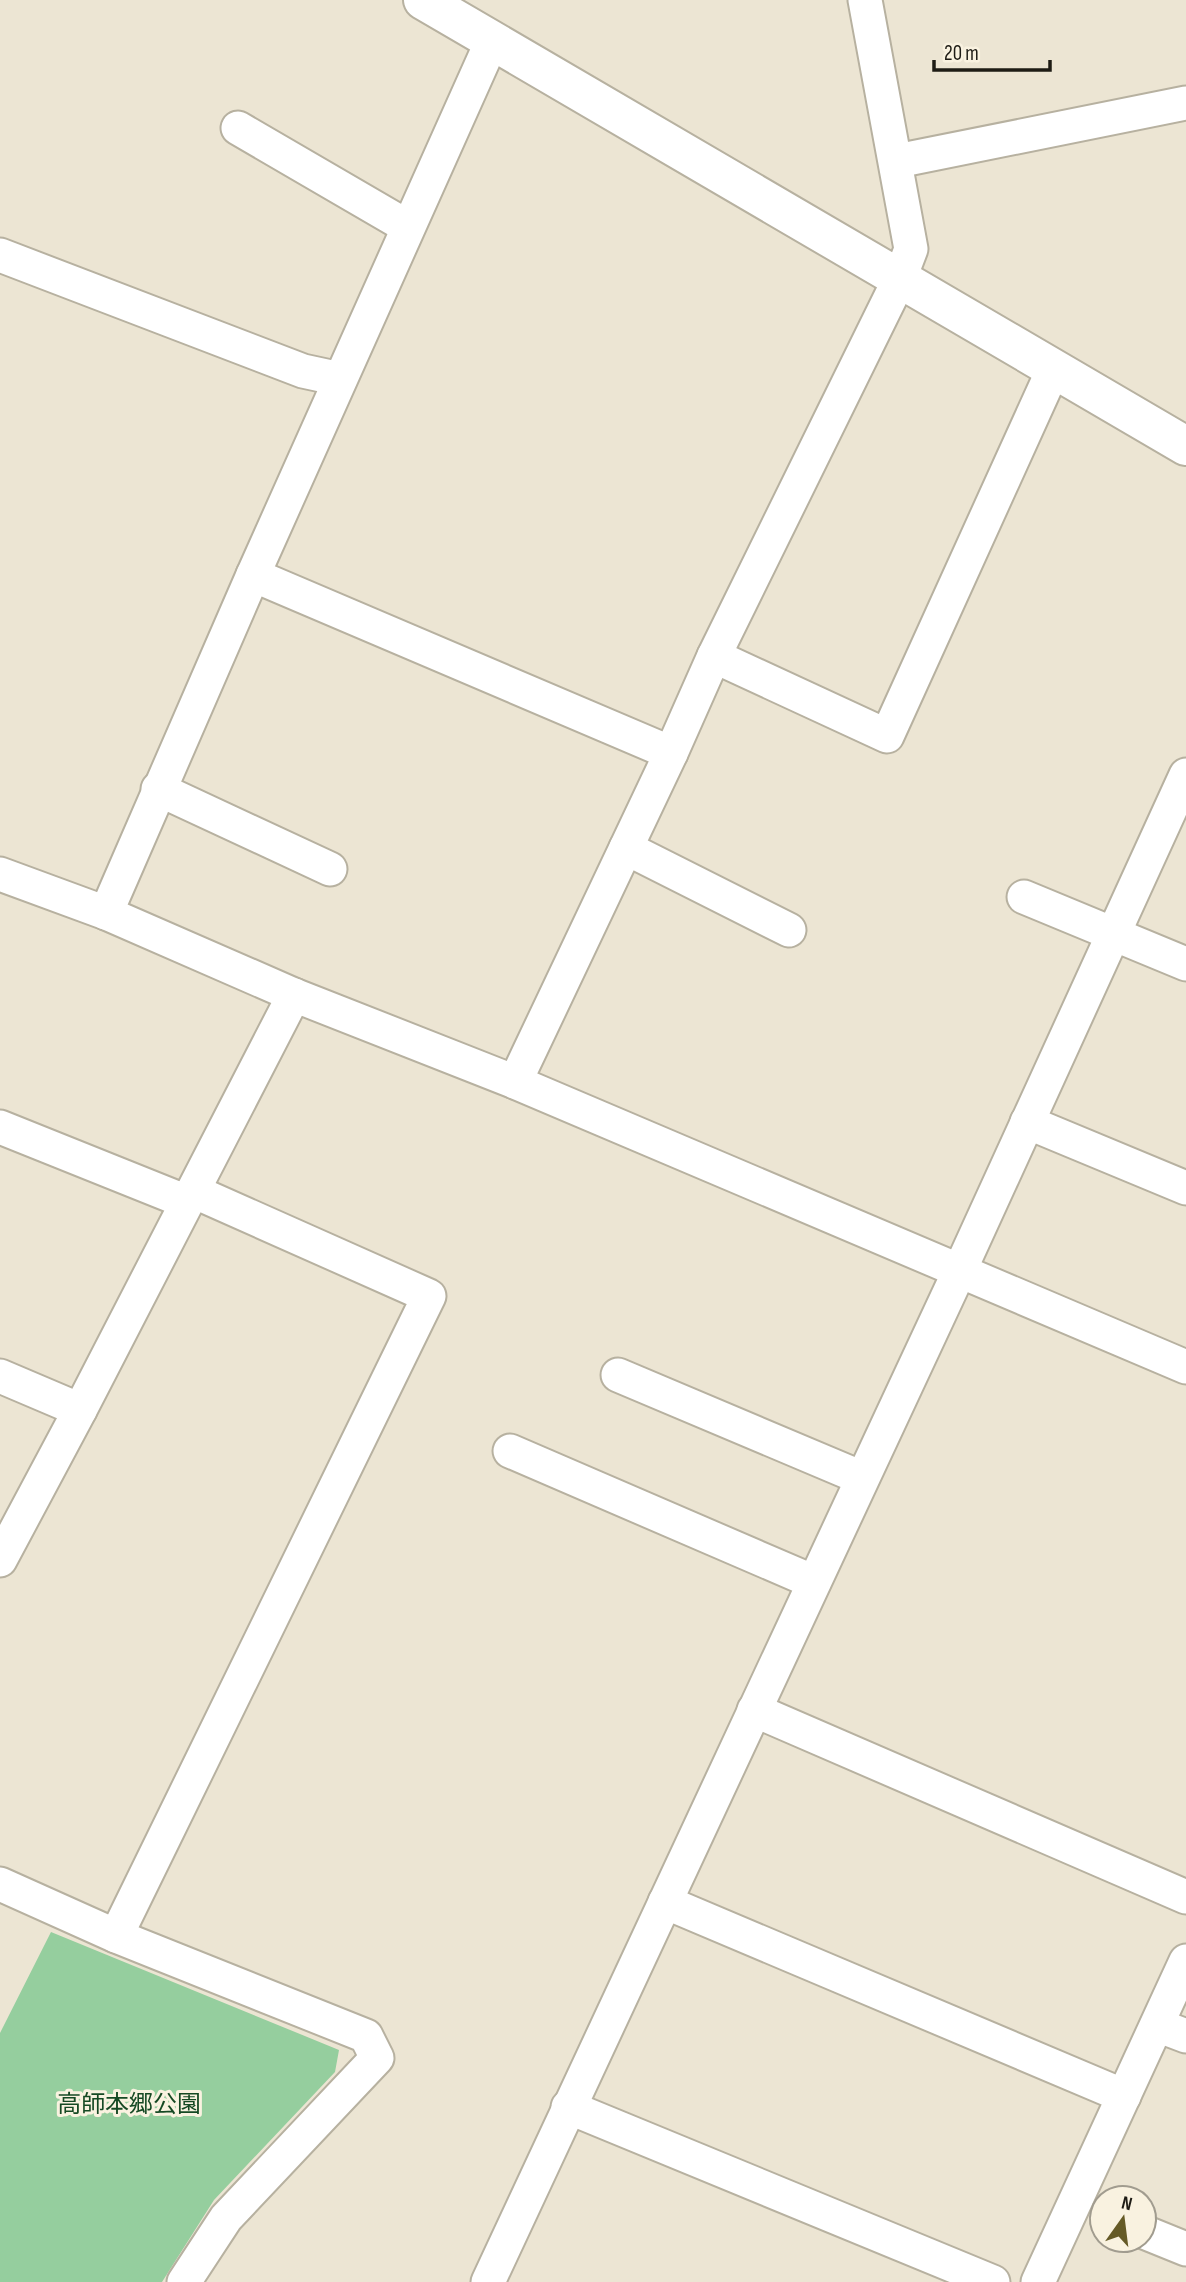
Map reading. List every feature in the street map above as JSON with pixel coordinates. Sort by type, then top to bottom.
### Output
[{"type":"street","points":[[423,0],[1186,446]]},
{"type":"street","points":[[515,1082],[671,753],[713,656],[900,278],[911,250],[897,162],[865,0]]},
{"type":"street","points":[[106,913],[158,789],[492,41]]},
{"type":"street","points":[[897,162],[1186,103]]},
{"type":"street","points":[[238,128],[408,227]]},
{"type":"street","points":[[0,255],[303,371],[340,379]]},
{"type":"street","points":[[713,656],[887,736],[1054,368]]},
{"type":"street","points":[[253,575],[671,753]]},
{"type":"street","points":[[488,2282],[959,1272],[1186,775]]},
{"type":"street","points":[[158,789],[330,869]]},
{"type":"street","points":[[626,848],[789,930]]},
{"type":"street","points":[[0,874],[106,913],[294,995],[515,1082],[1186,1367]]},
{"type":"street","points":[[1024,897],[1186,964]]},
{"type":"street","points":[[0,1560],[294,995]]},
{"type":"street","points":[[1027,1122],[1186,1188]]},
{"type":"street","points":[[0,1127],[190,1197],[429,1296],[117,1936]]},
{"type":"street","points":[[618,1375],[862,1478]]},
{"type":"street","points":[[0,1376],[80,1410]]},
{"type":"street","points":[[510,1451],[814,1582]]},
{"type":"street","points":[[754,1710],[1186,1897]]},
{"type":"street","points":[[0,1884],[117,1936],[366,2036],[377,2058],[226,2218],[187,2281]]},
{"type":"street","points":[[665,1902],[1124,2096]]},
{"type":"street","points":[[1097,2184],[1124,2096],[1171,2031],[1186,1961]]},
{"type":"street","points":[[568,2107],[993,2282]]},
{"type":"street","points":[[1038,2282],[1088,2211]]},
{"type":"street","points":[[1158,2238],[1186,2249]]},
{"type":"green space","name":"高師本郷公園","points":[[51,1932],[339,2050],[335,2072],[214,2200],[162,2282],[0,2282],[0,2033]]}]
